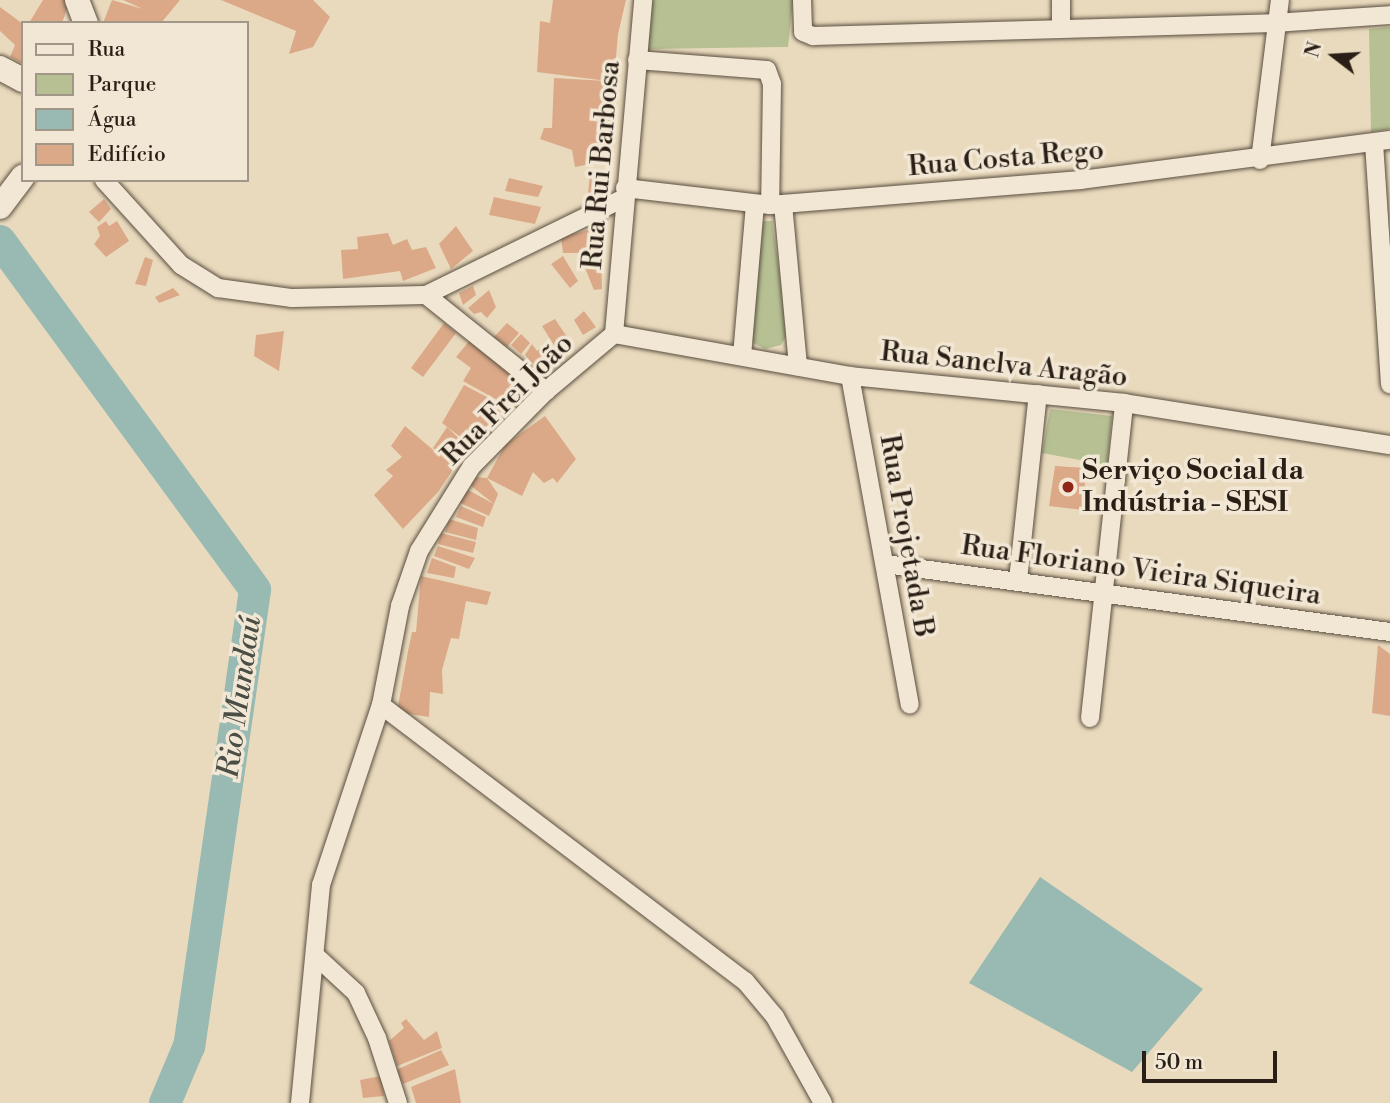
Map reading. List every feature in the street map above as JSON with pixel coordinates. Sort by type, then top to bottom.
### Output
[{"type":"main road","points":[[0,68],[21,80]]},
{"type":"main road","points":[[0,207],[21,180]]},
{"type":"street","name":"Rua Rui Barbosa","points":[[614,334],[624,193],[643,0]]},
{"type":"street","points":[[802,0],[803,32],[813,36],[1274,23],[1390,15]]},
{"type":"street","points":[[1061,0],[1061,29]]},
{"type":"street","points":[[1260,160],[1274,23],[1280,0]]},
{"type":"street","points":[[637,60],[759,66],[767,70],[772,84],[769,205],[742,356]]},
{"type":"street","points":[[1382,142],[1390,384]]},
{"type":"street","name":"Rua Costa Rego","points":[[624,193],[769,205],[1260,160],[1382,142]]},
{"type":"street","points":[[106,182],[181,265],[218,288],[292,298],[426,295],[624,193]]},
{"type":"street","points":[[769,205],[798,366]]},
{"type":"street","points":[[426,295],[546,391]]},
{"type":"street","name":"Rua Sanelva Aragão","points":[[614,334],[850,376],[1125,403],[1390,445]]},
{"type":"street","name":"Rua Frei João","points":[[300,1103],[317,957],[321,885],[382,705],[400,606],[419,551],[472,466],[546,391],[614,334]]},
{"type":"street","name":"Rua Projetada B","points":[[850,376],[910,705]]},
{"type":"street","points":[[1018,580],[1038,394]]},
{"type":"street","points":[[1090,718],[1125,403]]},
{"type":"street","name":"Rua Floriano Vieira Siqueira","points":[[885,564],[1390,632]]},
{"type":"street","points":[[382,705],[745,981],[775,1017],[823,1103]]},
{"type":"street","points":[[317,957],[356,993],[377,1038],[398,1103]]},
{"type":"green space","points":[[652,0],[793,0],[788,47],[647,49]]},
{"type":"green space","points":[[1390,27],[1390,129],[1371,132],[1369,29]]},
{"type":"green space","points":[[763,221],[772,221],[788,333],[781,345],[765,349],[751,342]]},
{"type":"green space","points":[[1050,409],[1112,416],[1107,465],[1042,453]]},
{"type":"water","points":[[1040,877],[1203,989],[1132,1072],[969,983]]},
{"type":"building","points":[[43,0],[70,0],[63,21],[30,21]]},
{"type":"building","points":[[112,0],[143,9],[123,0],[180,0],[163,21],[104,21]]},
{"type":"building","points":[[221,0],[313,0],[330,17],[313,47],[289,54],[296,31]]},
{"type":"building","points":[[553,0],[626,0],[618,34],[607,161],[575,167],[572,150],[540,139],[544,128],[552,128],[554,78],[607,81],[537,72],[540,21],[550,23]]},
{"type":"building","points":[[0,7],[21,23],[21,63],[10,57],[15,45],[0,31]]},
{"type":"building","points":[[590,175],[605,176],[604,195],[588,193]]},
{"type":"building","points":[[509,178],[543,186],[538,197],[505,191]]},
{"type":"building","points":[[494,197],[541,207],[535,224],[489,215]]},
{"type":"building","points":[[104,199],[111,209],[99,222],[89,212]]},
{"type":"building","points":[[106,221],[109,226],[117,221],[129,241],[106,257],[94,244],[100,236],[97,227]]},
{"type":"building","points":[[456,226],[473,251],[451,269],[439,244]]},
{"type":"building","points":[[600,227],[602,289],[594,290],[579,253],[563,253],[561,237]]},
{"type":"building","points":[[388,233],[393,245],[407,239],[412,250],[426,247],[436,268],[403,281],[400,271],[343,279],[341,250],[358,249],[357,237]]},
{"type":"building","points":[[563,256],[578,281],[570,288],[551,264]]},
{"type":"building","points":[[145,257],[153,260],[146,286],[135,284]]},
{"type":"building","points":[[473,286],[476,295],[463,305],[459,293]]},
{"type":"building","points":[[173,288],[180,295],[159,303],[155,297]]},
{"type":"building","points":[[489,290],[496,307],[487,318],[481,312],[474,314],[468,308]]},
{"type":"building","points":[[584,311],[596,327],[583,335],[574,320]]},
{"type":"building","points":[[555,319],[573,346],[560,355],[542,326]]},
{"type":"building","points":[[444,323],[456,333],[423,377],[411,368]]},
{"type":"building","points":[[507,323],[519,333],[507,347],[494,337]]},
{"type":"building","points":[[284,331],[279,371],[254,356],[256,335]]},
{"type":"building","points":[[521,334],[530,343],[521,354],[511,345]]},
{"type":"building","points":[[470,340],[523,385],[508,406],[463,381],[471,368],[456,357]]},
{"type":"building","points":[[532,344],[537,351],[543,346],[553,356],[537,368],[525,355]]},
{"type":"building","points":[[464,385],[508,408],[472,446],[442,423]]},
{"type":"building","points":[[545,416],[576,459],[557,483],[553,478],[544,483],[533,472],[522,496],[487,478],[505,445]]},
{"type":"building","points":[[405,426],[445,460],[433,448],[447,427],[468,447],[438,492],[403,529],[374,495],[393,476],[386,470],[402,457],[391,446]]},
{"type":"building","name":"Serviço Social da Indústria - SESI","points":[[1055,466],[1086,468],[1083,510],[1049,506]]},
{"type":"building","points":[[474,477],[487,478],[498,494],[494,504],[470,485]]},
{"type":"building","points":[[468,490],[494,504],[489,516],[458,502]]},
{"type":"building","points":[[461,506],[486,517],[483,527],[456,517]]},
{"type":"building","points":[[449,519],[478,528],[476,540],[445,532]]},
{"type":"building","points":[[441,533],[476,542],[473,553],[438,544]]},
{"type":"building","points":[[438,546],[475,558],[469,569],[434,556]]},
{"type":"building","points":[[432,558],[456,567],[454,578],[427,573]]},
{"type":"building","points":[[421,576],[491,592],[487,605],[466,601],[459,639],[451,638],[442,670],[443,694],[430,692],[429,717],[397,712],[412,632],[416,632]]},
{"type":"building","points":[[1378,645],[1390,654],[1390,716],[1372,713]]},
{"type":"building","points":[[406,1019],[424,1040],[437,1031],[442,1048],[397,1066],[389,1041],[404,1028],[401,1023]]},
{"type":"building","points":[[441,1050],[449,1065],[403,1084],[396,1070]]},
{"type":"building","points":[[455,1069],[461,1103],[416,1103],[411,1087]]},
{"type":"building","points":[[381,1076],[384,1096],[363,1098],[360,1080]]},
{"type":"waterway","name":"Rio Mundaú","points":[[0,241],[255,590],[189,1046],[165,1103]]},
{"type":"place","name":"Serviço Social da Indústria - SESI","points":[[1068,487]]}]
